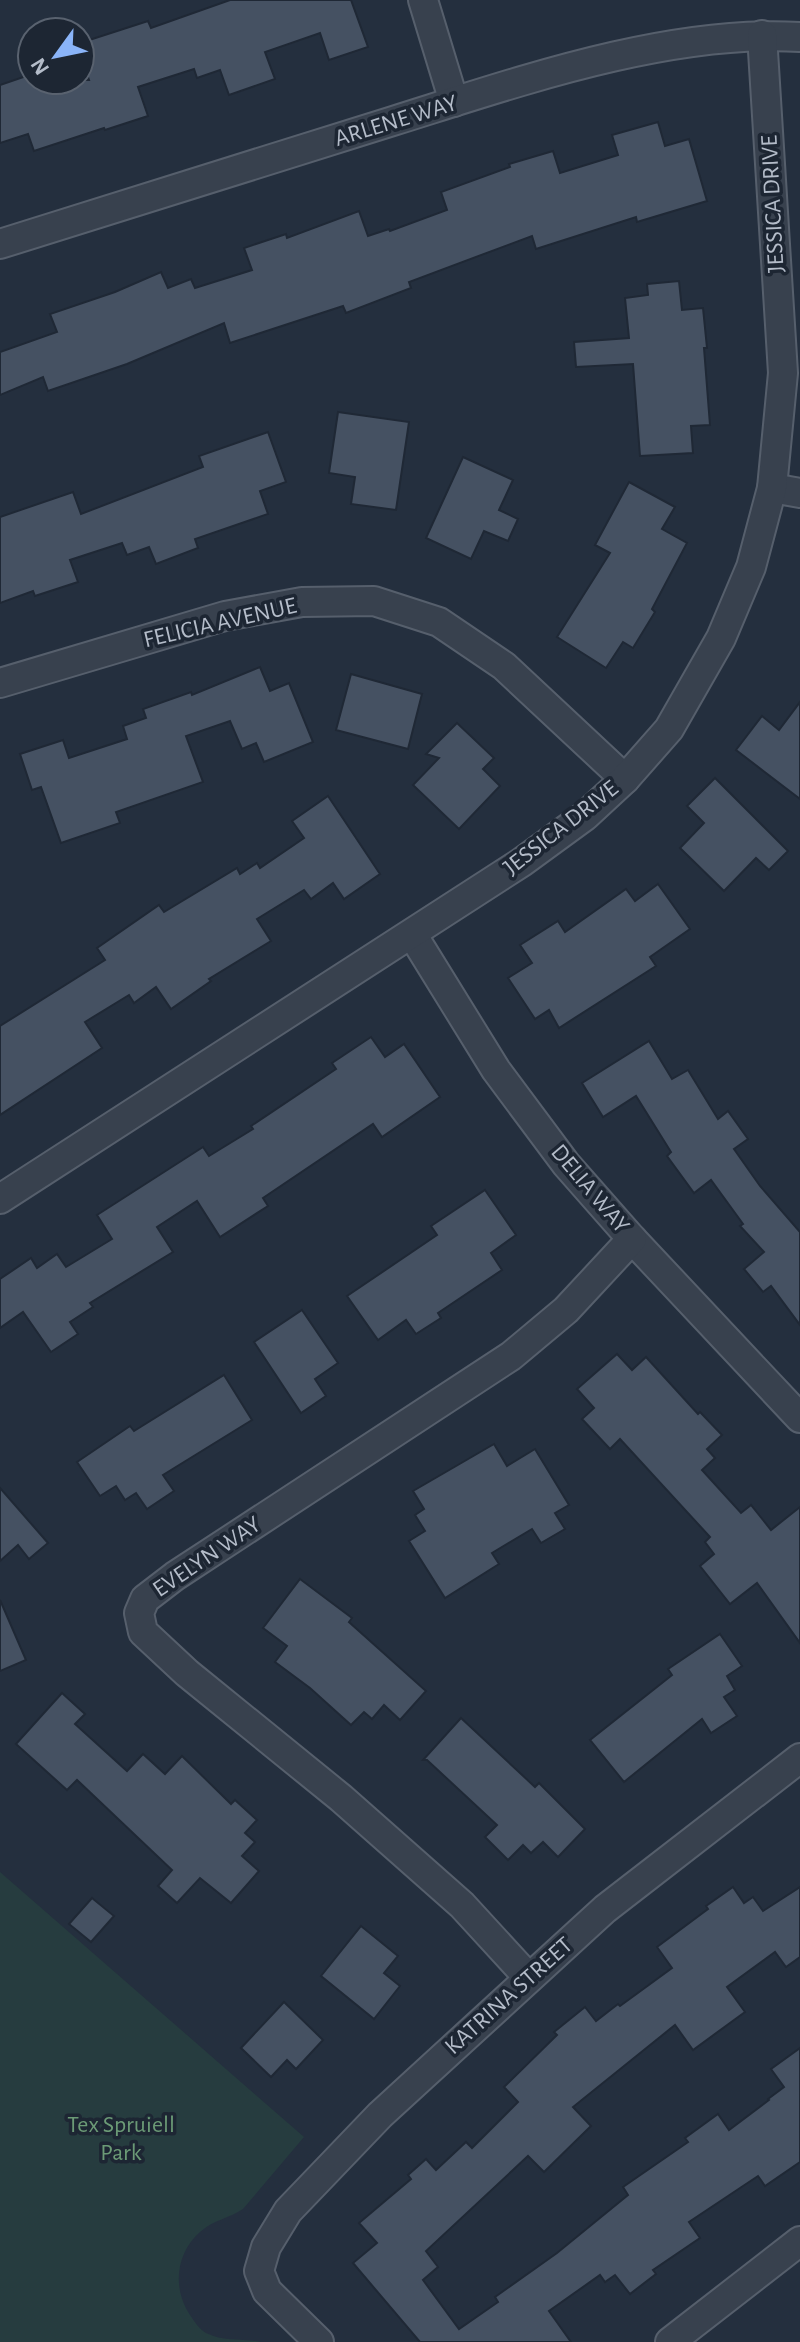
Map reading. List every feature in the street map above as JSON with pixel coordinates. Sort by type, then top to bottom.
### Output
[{"type":"street","points":[[423,0],[454,102]]},
{"type":"street","name":"ARLENE WAY","points":[[0,244],[454,102],[645,50],[762,35],[800,37]]},
{"type":"street","name":"JESSICA DRIVE","points":[[0,1199],[534,853],[585,816],[625,779],[669,729],[721,638],[751,567],[772,488],[783,373],[762,35]]},
{"type":"street","points":[[772,488],[800,493]]},
{"type":"street","name":"FELICIA AVENUE","points":[[0,683],[225,616],[302,602],[374,601],[439,622],[504,666],[625,779]]},
{"type":"street","name":"DELIA WAY","points":[[412,934],[496,1070],[566,1164],[800,1418]]},
{"type":"street","name":"EVELYN WAY","points":[[529,1978],[462,1905],[341,1798],[187,1673],[143,1632],[139,1613],[145,1599],[175,1576],[511,1356],[566,1310],[632,1239]]},
{"type":"street","name":"KATRINA STREET","points":[[319,2342],[267,2291],[259,2271],[266,2247],[288,2211],[380,2115],[605,1909],[800,1758]]},
{"type":"street","points":[[670,2342],[800,2241]]},
{"type":"green space","name":"Tex Spruiell Park","points":[[0,1872],[304,2137],[243,2209],[210,2225],[192,2240],[179,2271],[184,2305],[202,2330],[220,2338],[261,2342],[0,2342]]},
{"type":"building","points":[[230,0],[351,0],[368,47],[329,60],[320,33],[265,52],[275,79],[229,95],[220,70],[197,78],[194,69],[138,87],[148,116],[34,151],[28,134],[0,143],[0,85],[16,80],[16,96],[96,96],[96,38],[148,21],[151,28]]},
{"type":"building","points":[[658,122],[665,146],[689,139],[707,201],[637,222],[636,217],[536,249],[532,236],[409,282],[411,288],[346,313],[343,306],[230,343],[224,323],[127,364],[48,391],[43,377],[0,395],[0,352],[57,332],[50,314],[115,292],[161,272],[168,288],[191,279],[195,288],[252,270],[244,248],[286,234],[287,238],[359,211],[368,236],[390,231],[447,210],[441,192],[510,167],[509,164],[553,151],[560,173],[618,155],[612,135]]},
{"type":"building","points":[[679,281],[682,310],[703,308],[710,425],[691,426],[693,453],[640,456],[633,364],[576,367],[574,342],[629,338],[625,298],[648,295],[647,284]]},
{"type":"building","points":[[338,412],[409,422],[396,510],[351,504],[355,477],[329,473]]},
{"type":"building","points":[[268,432],[286,482],[260,491],[268,514],[195,539],[198,548],[156,564],[149,547],[127,555],[122,543],[70,560],[78,582],[35,596],[33,591],[0,603],[0,517],[73,492],[81,514],[203,467],[199,456]]},
{"type":"building","points":[[463,457],[513,480],[499,510],[518,519],[508,541],[484,531],[471,559],[426,538]]},
{"type":"building","points":[[629,482],[675,507],[662,529],[687,543],[652,609],[655,612],[633,648],[623,642],[606,668],[557,637],[610,553],[595,545]]},
{"type":"building","points":[[260,667],[270,691],[289,683],[313,742],[264,762],[256,743],[242,749],[230,721],[186,736],[203,782],[116,812],[120,823],[61,843],[41,787],[32,790],[20,754],[63,740],[69,758],[127,739],[123,726],[146,718],[143,709],[191,692],[192,695]]},
{"type":"building","points":[[351,674],[422,694],[408,749],[336,730]]},
{"type":"building","points":[[800,702],[800,799],[736,750],[762,716],[779,730]]},
{"type":"building","points":[[457,723],[494,758],[483,769],[500,786],[459,829],[413,785],[439,758],[426,754]]},
{"type":"building","points":[[715,778],[788,851],[769,870],[756,858],[724,891],[680,848],[704,823],[687,806]]},
{"type":"building","points":[[328,796],[380,874],[344,899],[333,883],[311,899],[304,890],[257,919],[271,941],[209,979],[211,981],[171,1009],[156,987],[134,1003],[129,995],[85,1022],[102,1048],[0,1115],[0,1026],[105,960],[97,948],[159,905],[164,912],[237,868],[240,874],[257,863],[260,868],[304,838],[292,821]]},
{"type":"building","points":[[658,884],[690,929],[650,957],[656,966],[559,1028],[549,1010],[535,1019],[508,978],[532,963],[520,945],[558,921],[565,932],[626,889],[635,901]]},
{"type":"building","points":[[371,1037],[385,1057],[404,1044],[440,1097],[382,1137],[373,1124],[263,1198],[268,1206],[220,1237],[197,1201],[157,1227],[173,1252],[90,1303],[93,1307],[70,1322],[78,1334],[51,1352],[23,1312],[0,1328],[0,1279],[31,1258],[37,1268],[57,1254],[66,1267],[112,1239],[97,1215],[203,1147],[209,1156],[253,1129],[251,1126],[336,1069],[332,1063]]},
{"type":"building","points":[[649,1041],[672,1079],[688,1070],[718,1119],[728,1111],[748,1139],[734,1149],[760,1186],[800,1232],[800,1325],[771,1286],[763,1292],[744,1269],[764,1252],[740,1226],[743,1224],[711,1180],[694,1193],[667,1156],[671,1152],[636,1096],[603,1117],[582,1083]]},
{"type":"building","points":[[485,1190],[516,1235],[491,1253],[502,1270],[438,1313],[441,1318],[416,1334],[406,1320],[378,1340],[347,1296],[437,1235],[431,1226]]},
{"type":"building","points":[[302,1310],[338,1363],[315,1379],[326,1396],[301,1413],[254,1342]]},
{"type":"building","points":[[617,1354],[632,1370],[646,1357],[698,1414],[700,1412],[722,1435],[707,1449],[715,1458],[702,1470],[741,1513],[751,1505],[771,1530],[800,1507],[800,1643],[757,1583],[730,1604],[700,1566],[714,1554],[705,1542],[710,1537],[620,1439],[610,1449],[582,1419],[594,1408],[577,1389]]},
{"type":"building","points":[[224,1375],[252,1420],[163,1475],[174,1491],[147,1509],[136,1493],[125,1500],[116,1486],[100,1496],[77,1462],[130,1426],[134,1431]]},
{"type":"building","points":[[494,1444],[507,1466],[535,1449],[569,1505],[555,1513],[565,1529],[541,1543],[532,1529],[492,1553],[499,1564],[445,1598],[409,1541],[425,1531],[415,1515],[424,1509],[413,1491]]},
{"type":"building","points":[[0,1488],[48,1543],[29,1559],[18,1545],[0,1561]]},
{"type":"building","points":[[300,1579],[352,1618],[349,1622],[426,1691],[400,1720],[384,1705],[372,1719],[364,1712],[351,1725],[275,1662],[287,1646],[263,1628]]},
{"type":"building","points":[[0,1600],[26,1660],[0,1671]]},
{"type":"building","points":[[720,1634],[742,1666],[727,1676],[735,1690],[724,1697],[737,1716],[711,1733],[702,1719],[624,1782],[590,1740],[672,1675],[668,1669]]},
{"type":"building","points":[[62,1693],[85,1714],[75,1724],[127,1771],[143,1754],[165,1774],[182,1756],[231,1804],[235,1800],[257,1820],[245,1833],[255,1842],[242,1856],[259,1871],[231,1903],[200,1878],[177,1903],[158,1886],[172,1870],[77,1780],[67,1790],[16,1744]]},
{"type":"building","points":[[461,1718],[535,1787],[539,1783],[585,1829],[558,1857],[543,1842],[531,1853],[523,1845],[508,1860],[485,1837],[497,1825],[427,1760],[423,1760]]},
{"type":"building","points":[[733,1887],[744,1903],[753,1897],[763,1911],[800,1887],[800,1957],[786,1967],[775,1952],[727,1987],[745,2012],[693,2050],[675,2025],[573,2107],[591,2126],[544,2172],[528,2156],[426,2251],[438,2267],[423,2280],[459,2329],[498,2302],[495,2297],[557,2253],[628,2195],[623,2187],[688,2142],[685,2138],[718,2114],[729,2130],[769,2100],[784,2087],[771,2069],[800,2048],[800,2162],[765,2186],[758,2176],[689,2222],[700,2238],[653,2270],[656,2274],[630,2294],[615,2275],[605,2282],[600,2275],[549,2311],[571,2342],[420,2342],[353,2263],[377,2243],[359,2223],[411,2179],[408,2175],[426,2159],[436,2170],[466,2142],[472,2148],[518,2102],[504,2087],[557,2035],[554,2032],[585,2007],[596,2021],[672,1968],[657,1947]]},
{"type":"building","points":[[92,1898],[114,1916],[91,1942],[69,1924]]},
{"type":"building","points":[[361,1926],[398,1956],[384,1973],[400,1986],[374,2019],[321,1976]]},
{"type":"building","points":[[284,2002],[323,2040],[296,2069],[287,2060],[271,2077],[241,2048]]}]
